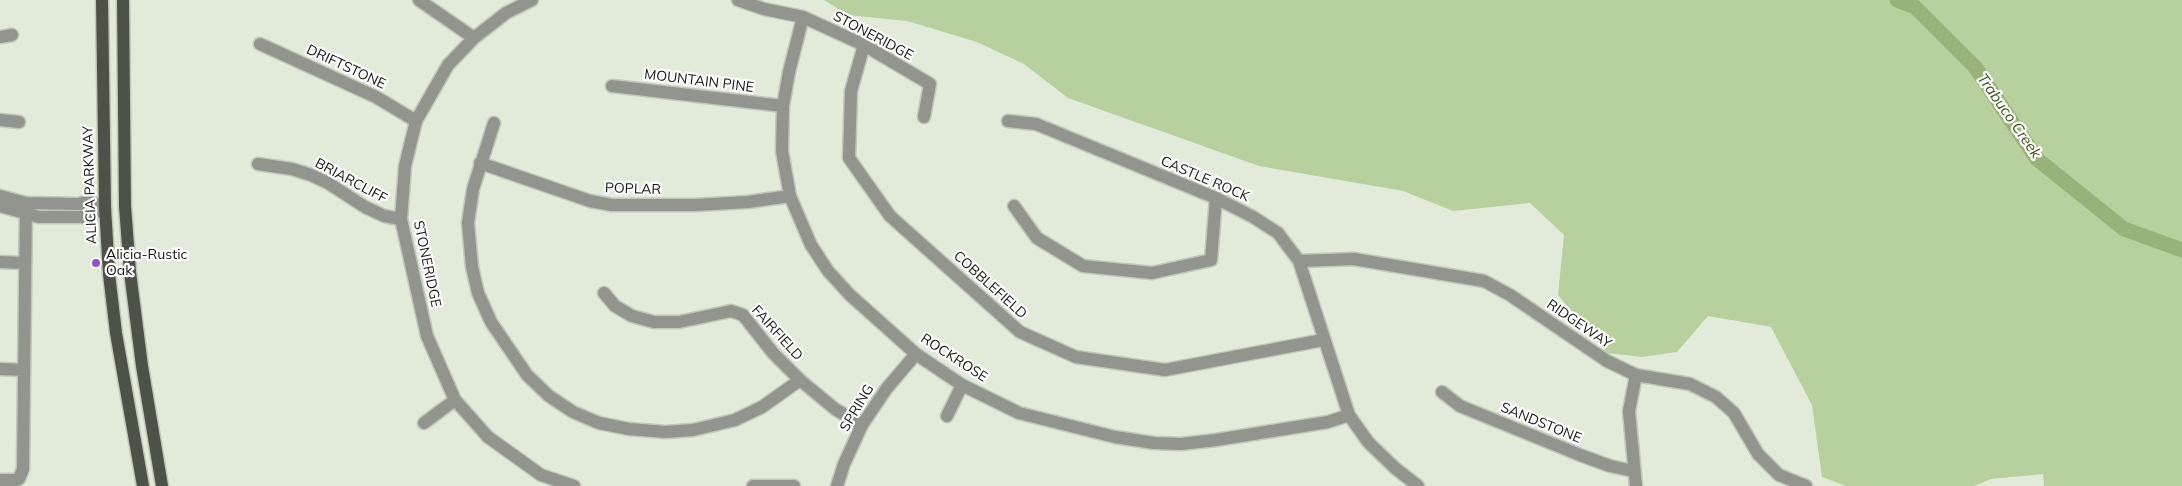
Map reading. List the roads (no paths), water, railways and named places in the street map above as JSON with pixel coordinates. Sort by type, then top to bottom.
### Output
[{"type":"main road","name":"ALICIA PARKWAY","points":[[102,0],[104,207],[116,333],[143,486]]},
{"type":"main road","points":[[123,0],[125,206],[134,307],[162,486]]},
{"type":"main road","points":[[104,207],[125,206]]},
{"type":"street","points":[[418,0],[427,4],[474,38]]},
{"type":"street","name":"STONERIDGE","points":[[532,0],[506,13],[474,38],[448,65],[416,121],[405,166],[401,219],[428,336],[454,400],[488,437],[541,475],[574,486]]},
{"type":"street","name":"STONERIDGE","points":[[738,0],[764,9],[803,17],[864,45],[930,84],[924,117]]},
{"type":"street","name":"ROCKROSE","points":[[803,17],[788,72],[783,106],[782,151],[790,196],[811,245],[828,271],[850,295],[916,354],[962,385],[1019,413],[1100,434],[1154,443],[1181,444],[1216,440],[1328,422],[1349,415]]},
{"type":"street","name":"DRIFTSTONE","points":[[260,44],[376,96],[416,121]]},
{"type":"street","name":"COBBLEFIELD","points":[[864,45],[851,91],[849,158],[890,216],[1020,332],[1076,357],[1165,370],[1323,340]]},
{"type":"street","name":"MOUNTAIN PINE","points":[[612,86],[783,106]]},
{"type":"street","points":[[0,120],[19,122]]},
{"type":"street","name":"CASTLE ROCK","points":[[1008,121],[1036,124],[1216,198],[1253,217],[1278,233],[1299,261],[1323,340],[1349,415],[1368,442],[1395,468],[1418,486]]},
{"type":"street","points":[[494,123],[473,189],[468,223],[472,267],[478,293],[491,322],[527,375],[549,396],[573,412],[599,423],[629,429],[665,432],[735,420],[762,407],[800,380]]},
{"type":"street","name":"POPLAR","points":[[480,163],[590,202],[612,205],[695,205],[748,202],[790,196]]},
{"type":"street","name":"BRIARCLIFF","points":[[258,164],[312,175],[328,183],[364,207],[384,216],[401,219]]},
{"type":"street","points":[[0,196],[26,207],[39,217],[88,217],[104,207]]},
{"type":"street","points":[[1014,206],[1037,238],[1083,266],[1152,273],[1211,260],[1216,198]]},
{"type":"street","points":[[0,206],[26,207],[44,202],[79,204],[88,201],[104,207]]},
{"type":"street","points":[[44,202],[49,217]]},
{"type":"street","points":[[0,480],[12,481],[19,479],[24,463],[24,263],[26,207]]},
{"type":"street","name":"RIDGEWAY","points":[[1299,261],[1354,259],[1484,282],[1510,295],[1608,361],[1636,375],[1690,384],[1716,397],[1734,413],[1758,454],[1779,475],[1806,486]]},
{"type":"street","points":[[0,262],[24,263]]},
{"type":"street","name":"FAIRFIELD","points":[[604,293],[615,306],[632,316],[654,322],[679,322],[731,310],[743,315],[773,353],[800,380],[835,408],[862,426]]},
{"type":"street","name":"SPRING","points":[[837,486],[844,464],[862,426],[887,388],[916,354]]},
{"type":"street","points":[[0,369],[24,370]]},
{"type":"street","points":[[1636,375],[1629,411],[1636,486]]},
{"type":"street","points":[[947,416],[962,385]]},
{"type":"street","name":"SANDSTONE","points":[[1442,392],[1460,406],[1580,455],[1610,466],[1634,471]]},
{"type":"street","points":[[424,423],[454,400]]},
{"type":"street","points":[[753,486],[794,486]]},
{"type":"waterway","name":"Trabuco Creek","points":[[1897,0],[1915,7],[1975,67],[2037,159],[2124,229],[2182,250]]},
{"type":"place","name":"Alicia-Rustic Oak","points":[[96,263]]}]
